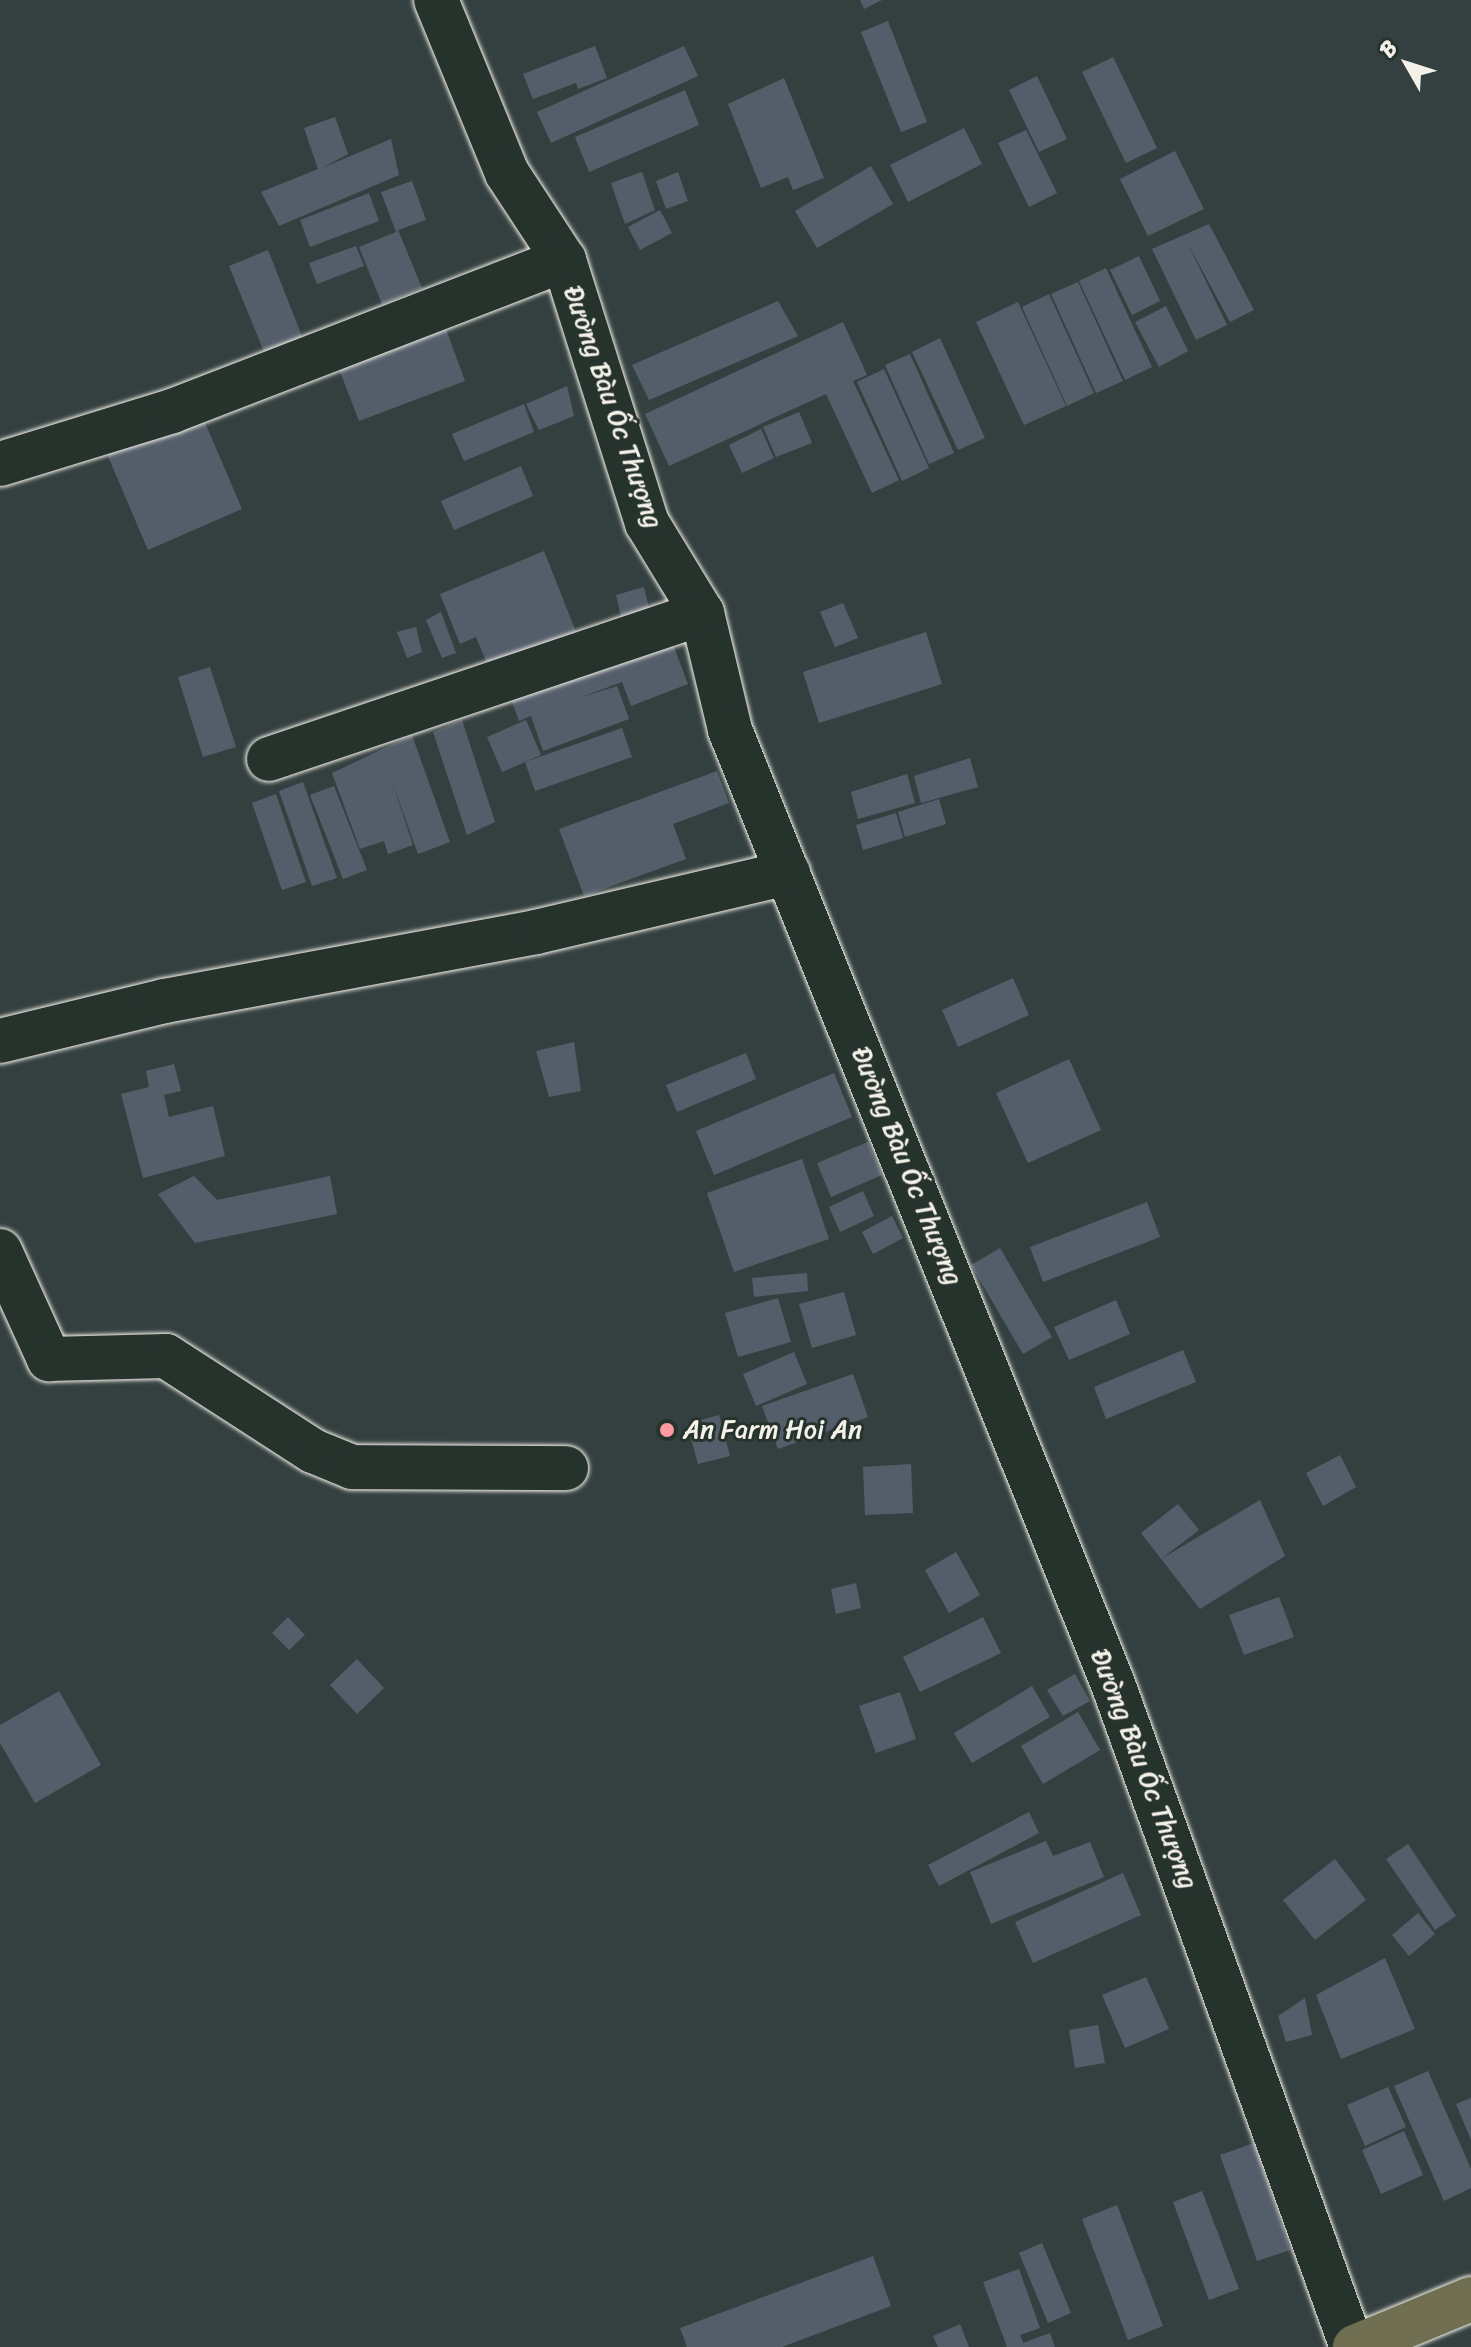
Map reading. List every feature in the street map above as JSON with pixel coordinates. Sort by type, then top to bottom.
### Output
[{"type":"main road","points":[[1354,2347],[1471,2299]]},
{"type":"street","name":"Đường Bàu Ốc Thượng","points":[[436,0],[507,173],[564,260],[647,523],[702,613],[730,730],[1113,1684],[1354,2347]]},
{"type":"street","points":[[0,464],[172,411],[564,260]]},
{"type":"street","points":[[269,759],[702,613]]},
{"type":"street","points":[[0,1041],[164,1001],[536,932],[788,873]]},
{"type":"street","points":[[0,1251],[49,1359],[166,1356],[313,1451],[352,1467],[566,1468]]},
{"type":"building","points":[[860,0],[882,0],[864,9]]},
{"type":"building","points":[[888,21],[927,122],[901,132],[861,32]]},
{"type":"building","points":[[595,46],[607,78],[578,89],[576,83],[533,99],[523,74]]},
{"type":"building","points":[[684,46],[698,76],[551,143],[537,112]]},
{"type":"building","points":[[1113,57],[1157,148],[1126,163],[1082,72]]},
{"type":"building","points":[[1037,76],[1067,139],[1039,152],[1009,90]]},
{"type":"building","points":[[784,78],[824,178],[793,190],[788,177],[761,188],[728,104]]},
{"type":"building","points":[[685,90],[699,125],[589,172],[575,137]]},
{"type":"building","points":[[335,117],[348,154],[322,168],[391,139],[399,175],[279,226],[261,192],[318,169],[304,128]]},
{"type":"building","points":[[964,128],[982,164],[908,202],[890,165]]},
{"type":"building","points":[[1026,130],[1057,193],[1029,207],[998,143]]},
{"type":"building","points":[[1175,151],[1204,209],[1148,236],[1120,179]]},
{"type":"building","points":[[871,166],[893,204],[817,248],[795,211]]},
{"type":"building","points":[[642,172],[655,210],[625,224],[611,183]]},
{"type":"building","points":[[678,172],[688,201],[666,209],[656,181]]},
{"type":"building","points":[[412,181],[426,220],[398,230],[422,288],[382,304],[359,247],[396,232],[381,192]]},
{"type":"building","points":[[369,193],[379,221],[310,247],[300,220]]},
{"type":"building","points":[[660,210],[672,233],[640,250],[628,227]]},
{"type":"building","points":[[1209,224],[1254,310],[1230,322],[1187,242],[1227,325],[1196,340],[1152,249]]},
{"type":"building","points":[[356,246],[364,266],[317,284],[309,263]]},
{"type":"building","points":[[268,250],[307,349],[269,364],[229,266]]},
{"type":"building","points":[[1139,256],[1160,301],[1132,315],[1110,270]]},
{"type":"building","points":[[1106,268],[1152,367],[1125,380],[1079,281]]},
{"type":"building","points":[[1078,282],[1123,381],[1096,393],[1051,294]]},
{"type":"building","points":[[1049,294],[1094,393],[1067,406],[1022,307]]},
{"type":"building","points":[[778,301],[798,336],[649,400],[632,365]]},
{"type":"building","points":[[1018,302],[1066,406],[1024,425],[976,322]]},
{"type":"building","points":[[1166,306],[1188,351],[1159,367],[1135,322]]},
{"type":"building","points":[[843,322],[867,375],[853,381],[899,480],[872,493],[826,394],[669,466],[645,414]]},
{"type":"building","points":[[446,329],[465,381],[359,421],[339,369]]},
{"type":"building","points":[[940,338],[985,438],[958,450],[912,352]]},
{"type":"building","points":[[910,354],[954,453],[929,464],[885,365]]},
{"type":"building","points":[[884,369],[929,468],[902,481],[857,382]]},
{"type":"building","points":[[567,386],[574,416],[539,430],[526,404]]},
{"type":"building","points":[[524,404],[534,432],[464,461],[452,434]]},
{"type":"building","points":[[799,412],[812,443],[776,457],[763,427]]},
{"type":"building","points":[[201,413],[242,509],[148,550],[107,454]]},
{"type":"building","points":[[761,429],[774,458],[742,473],[729,445]]},
{"type":"building","points":[[521,466],[533,496],[454,530],[441,501]]},
{"type":"building","points":[[544,551],[580,642],[493,678],[476,637],[460,644],[440,594]]},
{"type":"building","points":[[644,587],[651,617],[623,625],[616,595]]},
{"type":"building","points":[[843,603],[858,638],[835,647],[820,612]]},
{"type":"building","points":[[441,612],[456,653],[442,658],[426,620]]},
{"type":"building","points":[[416,627],[422,652],[407,658],[397,632]]},
{"type":"building","points":[[926,632],[942,684],[819,723],[803,672]]},
{"type":"building","points":[[671,639],[688,684],[631,706],[622,682],[579,698],[617,686],[629,719],[543,751],[531,716],[519,721],[511,699]]},
{"type":"building","points":[[210,667],[236,747],[203,757],[178,677]]},
{"type":"building","points":[[462,720],[495,822],[467,835],[433,732]]},
{"type":"building","points":[[526,720],[541,755],[502,772],[487,737]]},
{"type":"building","points":[[622,728],[632,757],[535,791],[525,762]]},
{"type":"building","points":[[412,735],[450,842],[418,854],[391,779],[413,845],[388,854],[384,841],[360,849],[332,773]]},
{"type":"building","points":[[970,758],[978,787],[921,803],[914,776]]},
{"type":"building","points":[[717,771],[729,803],[673,824],[686,859],[584,896],[559,829]]},
{"type":"building","points":[[907,774],[915,803],[858,819],[851,792]]},
{"type":"building","points":[[303,782],[337,878],[312,886],[279,791]]},
{"type":"building","points":[[334,786],[367,870],[343,879],[310,795]]},
{"type":"building","points":[[276,794],[306,882],[282,890],[252,803]]},
{"type":"building","points":[[939,799],[946,824],[905,837],[898,812]]},
{"type":"building","points":[[896,813],[903,838],[863,850],[856,825]]},
{"type":"building","points":[[1013,978],[1029,1015],[958,1047],[942,1010]]},
{"type":"building","points":[[574,1042],[581,1091],[549,1097],[536,1051]]},
{"type":"building","points":[[746,1053],[756,1079],[677,1112],[666,1085]]},
{"type":"building","points":[[1069,1059],[1101,1130],[1028,1163],[996,1093]]},
{"type":"building","points":[[174,1064],[181,1091],[164,1095],[169,1117],[213,1106],[225,1156],[143,1178],[121,1094],[149,1087],[146,1071]]},
{"type":"building","points":[[834,1073],[852,1117],[714,1175],[696,1131]]},
{"type":"building","points":[[868,1142],[882,1175],[831,1197],[817,1163]]},
{"type":"building","points":[[802,1159],[829,1239],[734,1272],[707,1193]]},
{"type":"building","points":[[194,1176],[217,1200],[330,1176],[337,1214],[195,1243],[158,1194]]},
{"type":"building","points":[[863,1191],[874,1216],[840,1232],[829,1207]]},
{"type":"building","points":[[1147,1202],[1160,1237],[1043,1282],[1030,1247]]},
{"type":"building","points":[[892,1216],[903,1238],[873,1254],[862,1232]]},
{"type":"building","points":[[1000,1248],[1052,1337],[1023,1354],[971,1265]]},
{"type":"building","points":[[807,1273],[808,1291],[754,1297],[752,1278]]},
{"type":"building","points":[[844,1292],[856,1335],[812,1348],[799,1304]]},
{"type":"building","points":[[778,1298],[791,1342],[738,1357],[725,1313]]},
{"type":"building","points":[[1116,1300],[1130,1334],[1069,1360],[1054,1327]]},
{"type":"building","points":[[1183,1350],[1196,1382],[1106,1419],[1094,1387]]},
{"type":"building","points":[[794,1352],[807,1384],[756,1406],[743,1374]]},
{"type":"building","points":[[853,1374],[868,1417],[778,1449],[762,1406]]},
{"type":"building","points":[[719,1415],[730,1456],[698,1464],[687,1424]]},
{"type":"building","points":[[1340,1455],[1356,1487],[1323,1506],[1306,1473]]},
{"type":"building","points":[[911,1464],[913,1513],[865,1515],[863,1467]]},
{"type":"building","points":[[1260,1500],[1285,1556],[1200,1609],[1161,1559]]},
{"type":"building","points":[[1178,1504],[1199,1530],[1161,1559],[1141,1533]]},
{"type":"building","points":[[956,1552],[980,1595],[949,1613],[925,1570]]},
{"type":"building","points":[[856,1583],[861,1608],[836,1614],[831,1589]]},
{"type":"building","points":[[1279,1597],[1294,1637],[1244,1655],[1229,1615]]},
{"type":"building","points":[[288,1617],[305,1635],[289,1650],[272,1633]]},
{"type":"building","points":[[983,1617],[1001,1653],[920,1692],[903,1657]]},
{"type":"building","points":[[357,1659],[384,1688],[357,1714],[330,1685]]},
{"type":"building","points":[[1075,1674],[1090,1701],[1063,1716],[1047,1690]]},
{"type":"building","points":[[1032,1686],[1050,1717],[972,1763],[954,1733]]},
{"type":"building","points":[[59,1691],[101,1765],[35,1803],[0,1743],[0,1725]]},
{"type":"building","points":[[900,1692],[916,1739],[876,1753],[859,1706]]},
{"type":"building","points":[[1078,1712],[1100,1750],[1043,1784],[1021,1746]]},
{"type":"building","points":[[1029,1812],[1039,1833],[939,1886],[928,1865]]},
{"type":"building","points":[[1046,1841],[1053,1856],[1090,1842],[1104,1877],[991,1924],[970,1872]]},
{"type":"building","points":[[1408,1844],[1456,1916],[1435,1930],[1386,1859]]},
{"type":"building","points":[[1335,1859],[1366,1900],[1315,1940],[1283,1900]]},
{"type":"building","points":[[1123,1873],[1141,1915],[1033,1963],[1015,1922]]},
{"type":"building","points":[[1418,1913],[1435,1934],[1409,1956],[1392,1935]]},
{"type":"building","points":[[1385,1958],[1415,2029],[1341,2059],[1316,1995]]},
{"type":"building","points":[[1146,1977],[1169,2029],[1125,2048],[1102,1995]]},
{"type":"building","points":[[1305,1998],[1312,2035],[1286,2042],[1278,2016]]},
{"type":"building","points":[[1098,2025],[1105,2063],[1075,2068],[1069,2030]]},
{"type":"building","points":[[1428,2071],[1471,2169],[1471,2188],[1444,2201],[1394,2086]]},
{"type":"building","points":[[1388,2087],[1406,2127],[1365,2146],[1347,2105]]},
{"type":"building","points":[[1471,2098],[1471,2140],[1456,2104]]},
{"type":"building","points":[[1404,2131],[1423,2175],[1381,2194],[1362,2150]]},
{"type":"building","points":[[1254,2143],[1290,2250],[1257,2261],[1220,2155]]},
{"type":"building","points":[[1202,2191],[1239,2289],[1209,2300],[1173,2202]]},
{"type":"building","points":[[1117,2205],[1163,2326],[1128,2340],[1082,2219]]},
{"type":"building","points":[[1042,2243],[1071,2313],[1048,2323],[1019,2253]]},
{"type":"building","points":[[873,2256],[891,2306],[782,2347],[687,2347],[680,2328]]},
{"type":"building","points":[[1019,2269],[1040,2328],[1020,2335],[1023,2343],[1050,2333],[1055,2347],[1007,2347],[983,2282]]},
{"type":"building","points":[[960,2324],[969,2347],[938,2347],[933,2336]]},
{"type":"place","name":"An Farm Hoi An","points":[[667,1430]]}]
